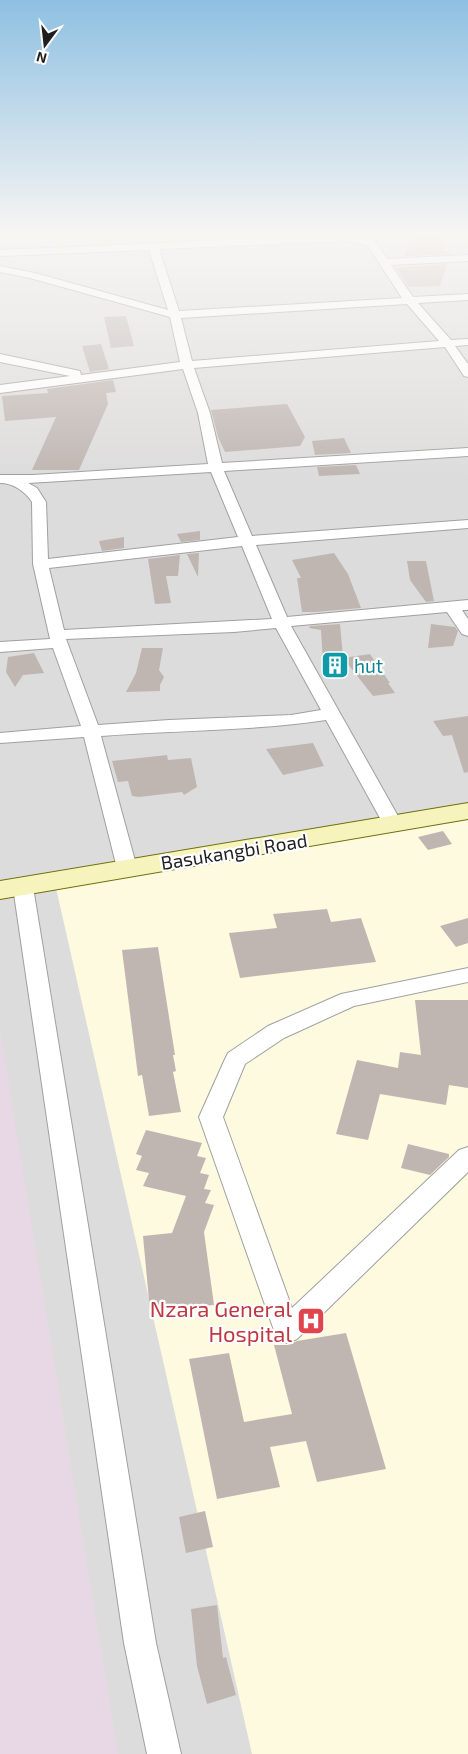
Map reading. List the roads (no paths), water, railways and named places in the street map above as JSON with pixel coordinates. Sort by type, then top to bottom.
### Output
[{"type":"street","points":[[175,315],[187,365],[204,413],[216,468],[280,622],[393,825]]},
{"type":"street","points":[[422,315],[448,344],[468,374]]},
{"type":"street","points":[[0,389],[187,365],[468,342]]},
{"type":"street","points":[[0,358],[90,377]]},
{"type":"street","points":[[5,479],[33,479],[468,452]]},
{"type":"street","points":[[5,479],[32,491],[39,502],[41,564],[59,639],[91,731],[127,868]]},
{"type":"street","points":[[41,564],[246,541],[468,524]]},
{"type":"street","points":[[0,647],[59,639],[234,627],[460,606],[468,631]]},
{"type":"street","points":[[0,738],[291,720],[331,714]]},
{"type":"street","name":"Basukangbi Road","points":[[12,888],[468,811]]},
{"type":"street","points":[[12,888],[138,1633],[164,1754]]},
{"type":"street","points":[[468,975],[349,1000],[276,1032],[236,1059],[211,1116],[287,1331],[468,1157]]},
{"type":"place","name":"hut","points":[[335,665]]},
{"type":"place","name":"Nzara General Hospital","points":[[311,1321]]}]
